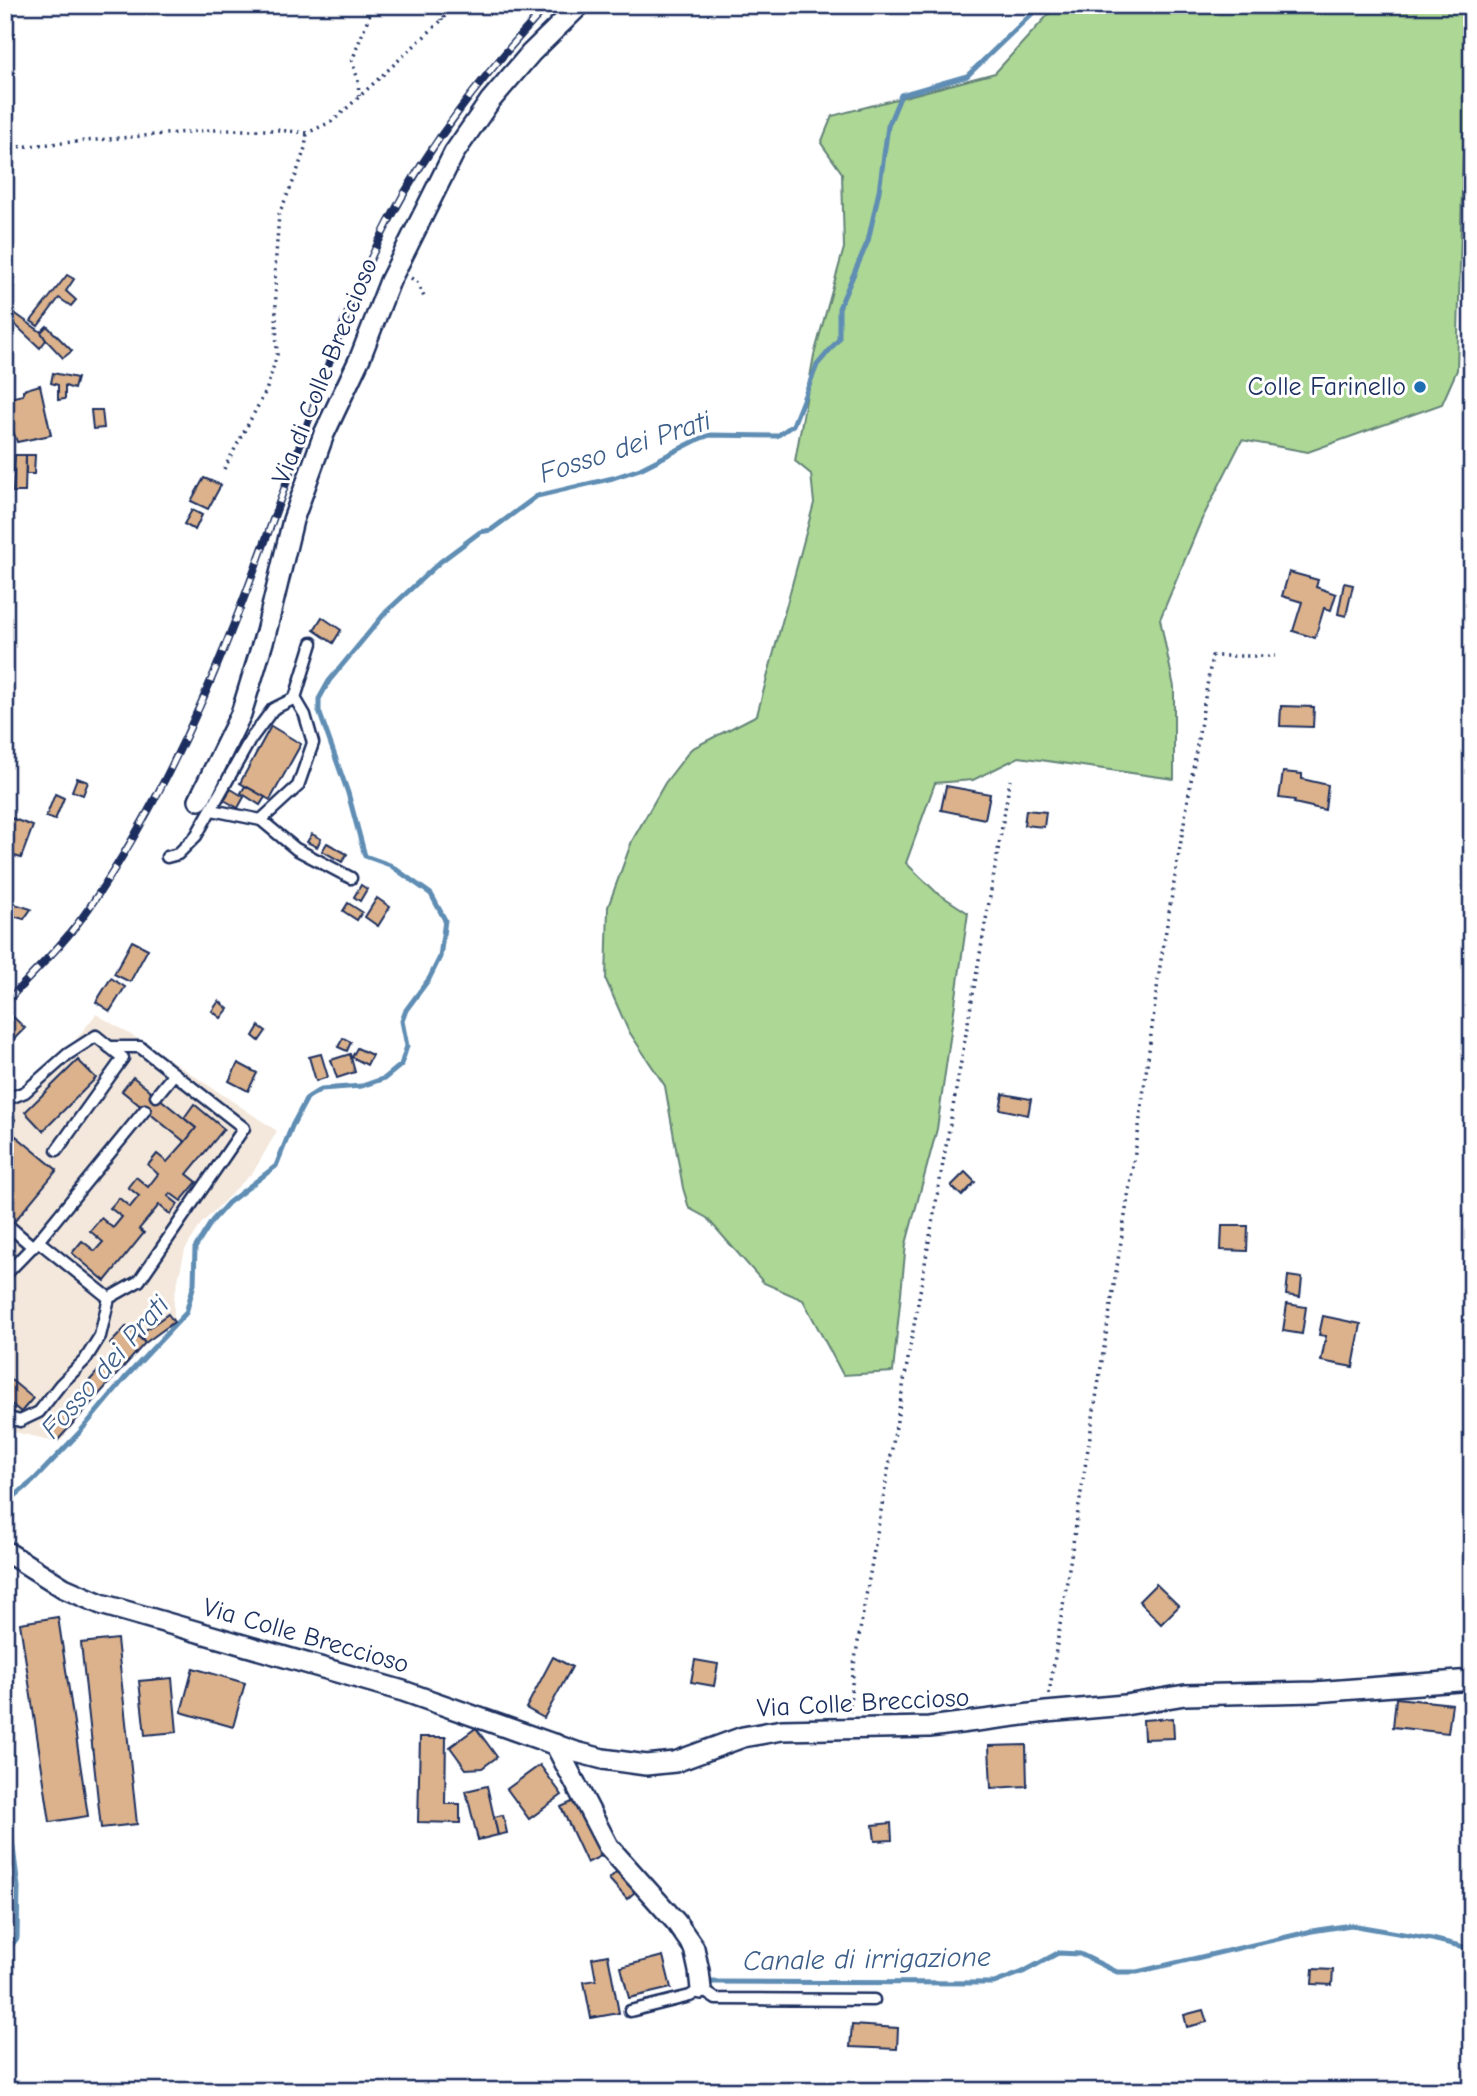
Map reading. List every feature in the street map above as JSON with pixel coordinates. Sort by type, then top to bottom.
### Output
[{"type":"street","name":"Via di Colle Breccioso","points":[[205,805],[254,677],[293,520],[324,434],[360,358],[396,267],[461,143],[490,101],[531,53],[580,5]]},
{"type":"street","name":"Via Colle Breccioso","points":[[5,1551],[64,1588],[94,1602],[377,1683],[603,1759],[654,1765],[675,1762],[757,1733],[782,1730],[945,1726],[1198,1694],[1315,1692],[1472,1680]]},
{"type":"street","points":[[555,1744],[608,1846],[676,1922],[694,1948],[701,1989]]},
{"type":"lane","points":[[167,857],[178,854],[196,836],[205,805],[273,709],[295,698],[312,643]]},
{"type":"lane","points":[[261,820],[298,786],[313,743],[305,715],[295,698]]},
{"type":"lane","points":[[205,805],[261,820],[296,849],[351,878]]},
{"type":"lane","points":[[5,1100],[25,1092],[68,1054],[96,1036],[122,1058],[57,1150]]},
{"type":"lane","points":[[5,1417],[20,1421],[39,1412],[60,1385],[85,1360],[100,1335],[109,1298],[139,1281],[244,1128],[140,1047],[109,1047]]},
{"type":"lane","points":[[156,1096],[174,1074]]},
{"type":"lane","points":[[5,1276],[35,1244],[145,1110]]},
{"type":"lane","points":[[11,1228],[109,1298]]},
{"type":"lane","points":[[630,2011],[690,1996],[701,1989],[716,1999],[874,2000]]},
{"type":"path","points":[[359,97],[358,80],[352,61],[373,5]]},
{"type":"path","points":[[439,5],[442,20]]},
{"type":"path","points":[[5,148],[211,130],[278,130],[307,134],[333,121],[442,20],[453,5]]},
{"type":"path","points":[[224,469],[266,391],[277,355],[275,281],[279,214],[296,175],[307,134]]},
{"type":"path","points":[[396,267],[417,282],[425,299]]},
{"type":"path","points":[[1046,1712],[1136,1146],[1160,966],[1212,656],[1275,656]]},
{"type":"path","points":[[847,1729],[856,1652],[1010,780]]},
{"type":"shaded area","points":[[96,1014],[148,1045],[277,1131],[254,1171],[201,1224],[185,1250],[174,1298],[174,1320],[146,1341],[59,1442],[5,1430],[5,1101],[60,1060]]},
{"type":"green space","points":[[1057,5],[1472,5],[1472,131],[1463,157],[1457,370],[1442,404],[1308,452],[1242,440],[1201,521],[1160,619],[1174,687],[1174,779],[1019,757],[973,780],[935,783],[906,863],[936,892],[968,913],[937,1129],[906,1244],[893,1372],[843,1375],[803,1300],[764,1283],[707,1218],[689,1208],[665,1086],[628,1030],[606,980],[608,907],[632,841],[665,783],[691,749],[757,715],[814,503],[811,474],[795,461],[814,355],[844,248],[842,173],[821,143],[832,116],[995,73]]},
{"type":"building","points":[[67,275],[74,279],[66,291],[76,300],[71,306],[59,298],[38,326],[31,321]]},
{"type":"building","points":[[13,312],[41,332],[46,340],[40,348],[8,318]]},
{"type":"building","points":[[47,326],[72,351],[63,358],[41,332]]},
{"type":"building","points":[[53,373],[77,378],[74,389],[65,386],[65,399],[58,400],[58,385],[51,383]]},
{"type":"building","points":[[40,385],[51,435],[17,442],[5,408],[5,399],[23,395],[23,390]]},
{"type":"building","points":[[91,410],[102,410],[104,428],[93,429]]},
{"type":"building","points":[[15,455],[26,455],[25,492],[13,492]]},
{"type":"building","points":[[26,455],[35,455],[34,474],[26,474]]},
{"type":"building","points":[[204,478],[221,485],[208,509],[191,501]]},
{"type":"building","points":[[192,510],[202,515],[195,530],[184,524]]},
{"type":"building","points":[[1289,572],[1318,580],[1316,587],[1336,594],[1331,610],[1324,608],[1315,638],[1293,631],[1302,602],[1282,596]]},
{"type":"building","points":[[1344,583],[1353,585],[1346,616],[1338,614]]},
{"type":"building","points":[[322,617],[341,630],[333,643],[314,630]]},
{"type":"building","points":[[1281,706],[1314,707],[1313,727],[1280,726]]},
{"type":"building","points":[[271,726],[301,744],[270,800],[240,783]]},
{"type":"building","points":[[1283,772],[1302,774],[1302,779],[1328,785],[1325,810],[1294,803],[1295,800],[1279,798]]},
{"type":"building","points":[[77,778],[88,782],[83,795],[72,791]]},
{"type":"building","points":[[245,786],[265,797],[260,805],[241,793]]},
{"type":"building","points":[[946,786],[990,794],[985,819],[941,810]]},
{"type":"building","points":[[231,789],[244,797],[238,808],[224,800]]},
{"type":"building","points":[[55,794],[64,798],[55,820],[46,817]]},
{"type":"building","points":[[1026,810],[1046,812],[1044,827],[1024,825]]},
{"type":"building","points":[[11,818],[33,826],[21,858],[5,853],[5,826],[7,827]]},
{"type":"building","points":[[312,834],[321,839],[317,847],[307,842]]},
{"type":"building","points":[[327,843],[347,854],[342,862],[322,851]]},
{"type":"building","points":[[361,885],[367,889],[360,901],[354,897]]},
{"type":"building","points":[[377,898],[390,907],[378,926],[365,917]]},
{"type":"building","points":[[5,901],[31,909],[24,919],[5,914]]},
{"type":"building","points":[[348,903],[362,912],[357,920],[343,911]]},
{"type":"building","points":[[132,941],[148,949],[130,982],[114,974]]},
{"type":"building","points":[[111,978],[125,987],[110,1011],[96,1002]]},
{"type":"building","points":[[219,1001],[228,1009],[221,1018],[212,1011]]},
{"type":"building","points":[[9,1013],[25,1028],[5,1048],[5,1017]]},
{"type":"building","points":[[259,1026],[266,1031],[259,1041],[253,1036]]},
{"type":"building","points":[[343,1038],[351,1042],[347,1051],[338,1047]]},
{"type":"building","points":[[357,1048],[372,1055],[367,1065],[352,1057]]},
{"type":"building","points":[[321,1054],[328,1077],[316,1081],[309,1057]]},
{"type":"building","points":[[350,1054],[355,1072],[337,1078],[331,1060]]},
{"type":"building","points":[[78,1060],[96,1078],[43,1131],[25,1112]]},
{"type":"building","points":[[238,1063],[257,1073],[248,1091],[229,1081]]},
{"type":"building","points":[[133,1077],[196,1128],[185,1142],[122,1091]]},
{"type":"building","points":[[1003,1094],[1031,1099],[1028,1115],[1000,1109]]},
{"type":"building","points":[[8,1102],[15,1120],[5,1124],[5,1103]]},
{"type":"building","points":[[194,1104],[224,1129],[187,1174],[197,1182],[181,1201],[170,1193],[168,1196],[178,1204],[170,1214],[159,1205],[139,1229],[144,1233],[105,1281],[72,1253],[82,1241],[95,1251],[103,1242],[90,1231],[101,1218],[113,1228],[122,1217],[110,1208],[119,1198],[130,1207],[139,1196],[128,1187],[136,1177],[148,1187],[158,1174],[148,1165],[157,1154],[167,1162],[185,1142],[196,1128],[184,1118]]},
{"type":"building","points":[[16,1136],[57,1170],[5,1233],[5,1149]]},
{"type":"building","points":[[965,1172],[975,1182],[962,1196],[951,1186]]},
{"type":"building","points":[[1222,1226],[1248,1226],[1247,1251],[1221,1250]]},
{"type":"building","points":[[1288,1276],[1302,1278],[1300,1297],[1286,1295]]},
{"type":"building","points":[[1287,1304],[1306,1307],[1302,1334],[1283,1331]]},
{"type":"building","points":[[168,1314],[174,1322],[145,1343],[140,1334]]},
{"type":"building","points":[[1323,1316],[1361,1324],[1353,1367],[1321,1361],[1326,1336],[1319,1335]]},
{"type":"building","points":[[127,1326],[145,1343],[58,1440],[46,1429],[117,1350],[110,1344]]},
{"type":"building","points":[[5,1375],[33,1398],[21,1412],[5,1399]]},
{"type":"building","points":[[1156,1584],[1179,1606],[1161,1624],[1139,1601]]},
{"type":"building","points":[[58,1617],[88,1816],[50,1822],[20,1623]]},
{"type":"building","points":[[117,1639],[137,1824],[101,1828],[81,1643]]},
{"type":"building","points":[[553,1657],[572,1667],[544,1718],[526,1708]]},
{"type":"building","points":[[695,1660],[718,1664],[714,1686],[691,1682]]},
{"type":"building","points":[[193,1668],[245,1683],[233,1727],[181,1712]]},
{"type":"building","points":[[172,1678],[177,1732],[145,1735],[139,1681]]},
{"type":"building","points":[[1396,1698],[1452,1704],[1448,1733],[1393,1727]]},
{"type":"building","points":[[1173,1718],[1174,1738],[1144,1739],[1143,1720]]},
{"type":"building","points":[[476,1728],[497,1757],[482,1768],[466,1769],[450,1747]]},
{"type":"building","points":[[420,1737],[446,1737],[445,1804],[460,1804],[460,1823],[418,1822]]},
{"type":"building","points":[[1026,1745],[1027,1786],[991,1788],[989,1746]]},
{"type":"building","points":[[540,1765],[562,1795],[529,1819],[507,1789]]},
{"type":"building","points":[[487,1786],[498,1835],[478,1840],[466,1791]]},
{"type":"building","points":[[576,1800],[601,1856],[587,1863],[561,1807]]},
{"type":"building","points":[[503,1815],[507,1833],[498,1835],[494,1817]]},
{"type":"building","points":[[891,1823],[892,1840],[875,1841],[873,1825]]},
{"type":"building","points":[[617,1871],[636,1891],[627,1899],[609,1879]]},
{"type":"building","points":[[608,1955],[619,2013],[591,2018],[584,1982],[596,1980],[592,1958]]},
{"type":"building","points":[[663,1956],[671,1988],[629,1998],[621,1967]]},
{"type":"building","points":[[1313,1969],[1333,1970],[1332,1985],[1312,1984]]},
{"type":"building","points":[[1203,2010],[1207,2022],[1187,2027],[1184,2015]]},
{"type":"building","points":[[852,2025],[898,2028],[897,2049],[850,2047]]},
{"type":"waterway","name":"Fosso dei Prati","points":[[5,1504],[33,1481],[79,1433],[125,1378],[186,1313],[194,1284],[195,1248],[212,1221],[228,1203],[276,1166],[307,1098],[321,1089],[362,1086],[385,1078],[401,1065],[407,1046],[402,1021],[406,1010],[429,979],[440,957],[445,920],[431,894],[390,865],[365,856],[348,793],[319,711],[319,699],[329,681],[386,612],[440,562],[480,532],[491,530],[537,496],[640,469],[710,435],[777,436],[793,425],[817,365],[839,339],[839,308],[868,241],[879,191],[888,126],[901,95],[967,76],[1041,5]]},
{"type":"waterway","name":"Fosso dei Prati","points":[[5,1785],[18,1887],[17,1938],[5,1954]]},
{"type":"waterway","name":"Canale di irrigazione","points":[[708,1982],[994,1983],[1023,1972],[1058,1953],[1080,1954],[1117,1972],[1137,1972],[1312,1931],[1351,1925],[1472,1949]]},
{"type":"railway","points":[[5,1003],[60,945],[89,908],[124,854],[183,744],[232,630],[350,307],[374,251],[404,193],[461,109],[548,5]]},
{"type":"place","name":"Colle Farinello","points":[[1420,387]]}]
